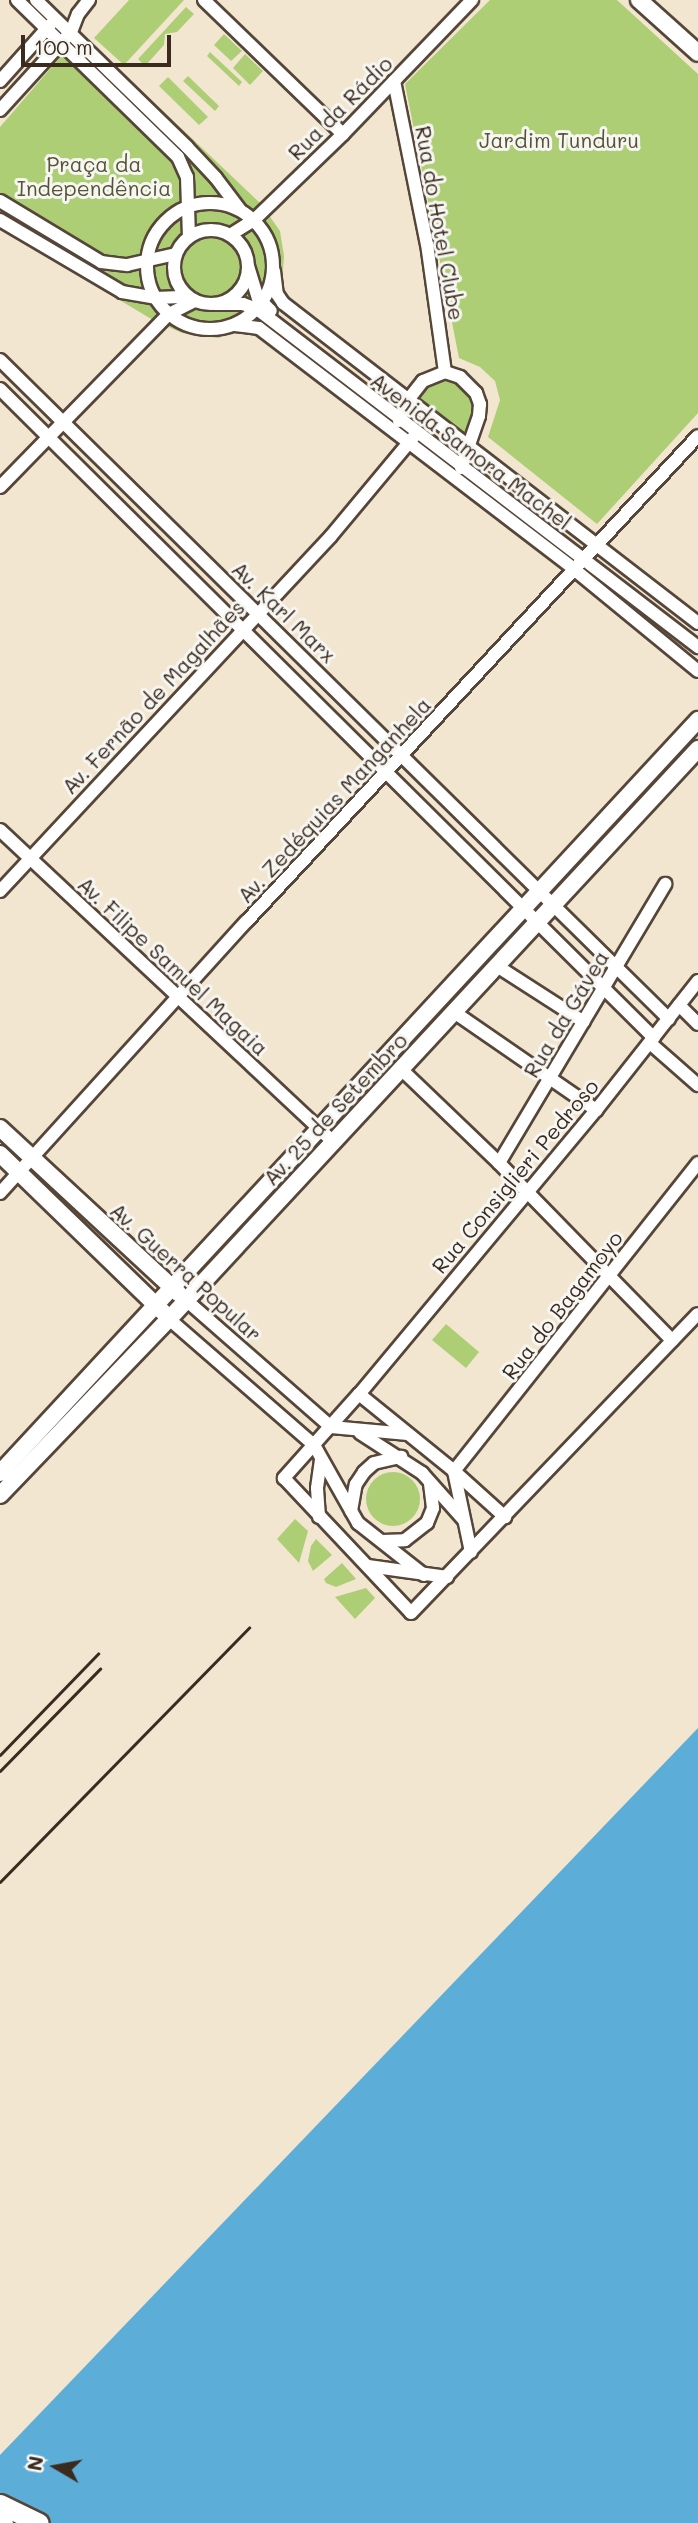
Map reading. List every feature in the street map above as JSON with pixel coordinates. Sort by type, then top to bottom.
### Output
[{"type":"highway","points":[[0,2504],[39,2523]]},
{"type":"main road","points":[[639,0],[698,53]]},
{"type":"main road","points":[[539,892],[698,719]]},
{"type":"main road","name":"Av. 25 de Setembro","points":[[0,1495],[186,1300],[698,749]]},
{"type":"main road","name":"Av. 25 de Setembro","points":[[0,1473],[539,892]]},
{"type":"main road","name":"Av. Guerra Popular","points":[[0,1128],[186,1300]]},
{"type":"main road","name":"Av. Guerra Popular","points":[[0,1154],[169,1318]]},
{"type":"street","points":[[17,0],[51,24],[71,32],[197,158],[240,209],[254,220],[269,244],[277,294],[283,303],[698,622]]},
{"type":"street","points":[[36,0],[62,43],[141,118],[183,165],[190,237]]},
{"type":"street","points":[[0,110],[71,32],[78,14],[89,0]]},
{"type":"street","points":[[204,0],[343,134]]},
{"type":"street","name":"Rua da Rádio","points":[[230,235],[254,220],[343,134],[472,0]]},
{"type":"street","points":[[0,81],[51,24]]},
{"type":"street","name":"Rua do Hotel Clube","points":[[394,81],[427,244],[445,372]]},
{"type":"street","points":[[183,165],[197,158]]},
{"type":"street","points":[[0,201],[91,258],[112,264],[147,262],[177,254]]},
{"type":"street","points":[[240,209],[223,204],[188,206],[172,215],[159,228],[151,244],[147,262],[150,286],[155,298],[169,314],[180,323],[207,330],[235,325],[259,328],[698,648]]},
{"type":"street","points":[[0,220],[111,286],[135,296],[259,306],[582,562],[698,671]]},
{"type":"street","points":[[192,299],[175,277],[177,254],[190,237],[209,230],[230,235],[239,243],[259,306]]},
{"type":"street","points":[[215,304],[235,295],[242,287],[248,266]]},
{"type":"street","points":[[235,325],[259,306],[274,271]]},
{"type":"street","points":[[0,487],[169,314],[192,299]]},
{"type":"street","name":"Av. Karl Marx","points":[[0,360],[669,1019]]},
{"type":"street","points":[[401,417],[408,400],[423,380],[445,372],[460,377],[476,393],[480,404],[479,416],[462,465]]},
{"type":"street","name":"Av. Karl Marx","points":[[0,389],[388,772],[698,1085]]},
{"type":"street","name":"Avenida Samora Machel","points":[[401,417],[413,439],[462,465]]},
{"type":"street","name":"Av. Zedéquias Manganhela","points":[[0,1193],[698,436]]},
{"type":"street","name":"Av. Fernão de Magalhães","points":[[0,891],[331,536],[413,439]]},
{"type":"street","points":[[582,562],[698,640]]},
{"type":"street","name":"Av. Filipe Samuel Magaia","points":[[0,831],[333,1142]]},
{"type":"street","name":"Rua da Gávea","points":[[499,1163],[665,884]]},
{"type":"street","points":[[496,966],[584,1022]]},
{"type":"street","name":"Rua Consiglieri Pedroso","points":[[319,1517],[284,1478],[359,1394],[596,1110],[698,981]]},
{"type":"street","points":[[679,1005],[698,1024]]},
{"type":"street","points":[[454,1012],[596,1110]]},
{"type":"street","points":[[401,1069],[499,1163],[672,1340]]},
{"type":"street","name":"Rua do Bagamoyo","points":[[454,1471],[698,1163]]},
{"type":"street","name":"Av. Guerra Popular","points":[[186,1300],[331,1427]]},
{"type":"street","points":[[321,1460],[317,1488],[319,1517],[411,1613],[698,1314]]},
{"type":"street","name":"Av. Guerra Popular","points":[[169,1318],[314,1445],[358,1523],[424,1575]]},
{"type":"street","points":[[359,1394],[454,1471],[505,1517]]},
{"type":"street","points":[[331,1427],[408,1434]]},
{"type":"street","points":[[354,1429],[401,1457],[429,1480],[466,1522]]},
{"type":"street","points":[[351,1511],[356,1484],[364,1472],[374,1463],[401,1457]]},
{"type":"street","points":[[454,1471],[471,1552]]},
{"type":"street","points":[[378,1540],[393,1543],[405,1540],[427,1523],[433,1508],[429,1480]]},
{"type":"street","points":[[364,1565],[447,1577]]},
{"type":"green space","points":[[129,0],[184,0],[124,65],[94,38]]},
{"type":"green space","name":"Jardim Tunduru","points":[[490,0],[617,0],[698,74],[698,413],[597,524],[488,437],[500,400],[495,381],[480,367],[459,358],[405,84]]},
{"type":"green space","points":[[186,7],[194,14],[177,32],[165,34],[164,45],[145,66],[138,59]]},
{"type":"green space","name":"Praça da Independência","points":[[81,33],[261,204],[280,231],[284,256],[282,283],[244,329],[218,338],[182,333],[153,320],[0,229],[0,127]]},
{"type":"green space","points":[[224,34],[242,51],[231,61],[214,45]]},
{"type":"green space","points":[[210,52],[242,82],[239,86],[207,56]]},
{"type":"green space","points":[[245,54],[263,71],[250,85],[233,68]]},
{"type":"green space","points":[[188,76],[219,106],[215,111],[183,81]]},
{"type":"green space","points":[[168,77],[208,117],[199,125],[159,86]]},
{"type":"green space","points":[[439,379],[459,381],[478,399],[467,439],[418,400],[417,396],[424,386]]},
{"type":"green space","points":[[446,1324],[479,1352],[466,1368],[432,1340]]},
{"type":"green space","points":[[393,1472],[412,1480],[420,1499],[412,1518],[393,1526],[374,1518],[366,1499],[374,1480]]},
{"type":"green space","points":[[295,1519],[308,1531],[299,1563],[277,1539]]},
{"type":"green space","points":[[316,1539],[332,1555],[313,1571],[308,1561],[311,1546]]},
{"type":"green space","points":[[342,1563],[356,1579],[336,1587],[326,1583],[324,1579]]},
{"type":"green space","points":[[366,1588],[375,1598],[355,1619],[335,1597]]},
{"type":"water","points":[[698,1728],[698,2523],[0,2523],[0,2455]]},
{"type":"railway","points":[[0,1882],[249,1628]]},
{"type":"railway","points":[[0,1755],[98,1654]]},
{"type":"railway","points":[[0,1771],[100,1669]]}]
